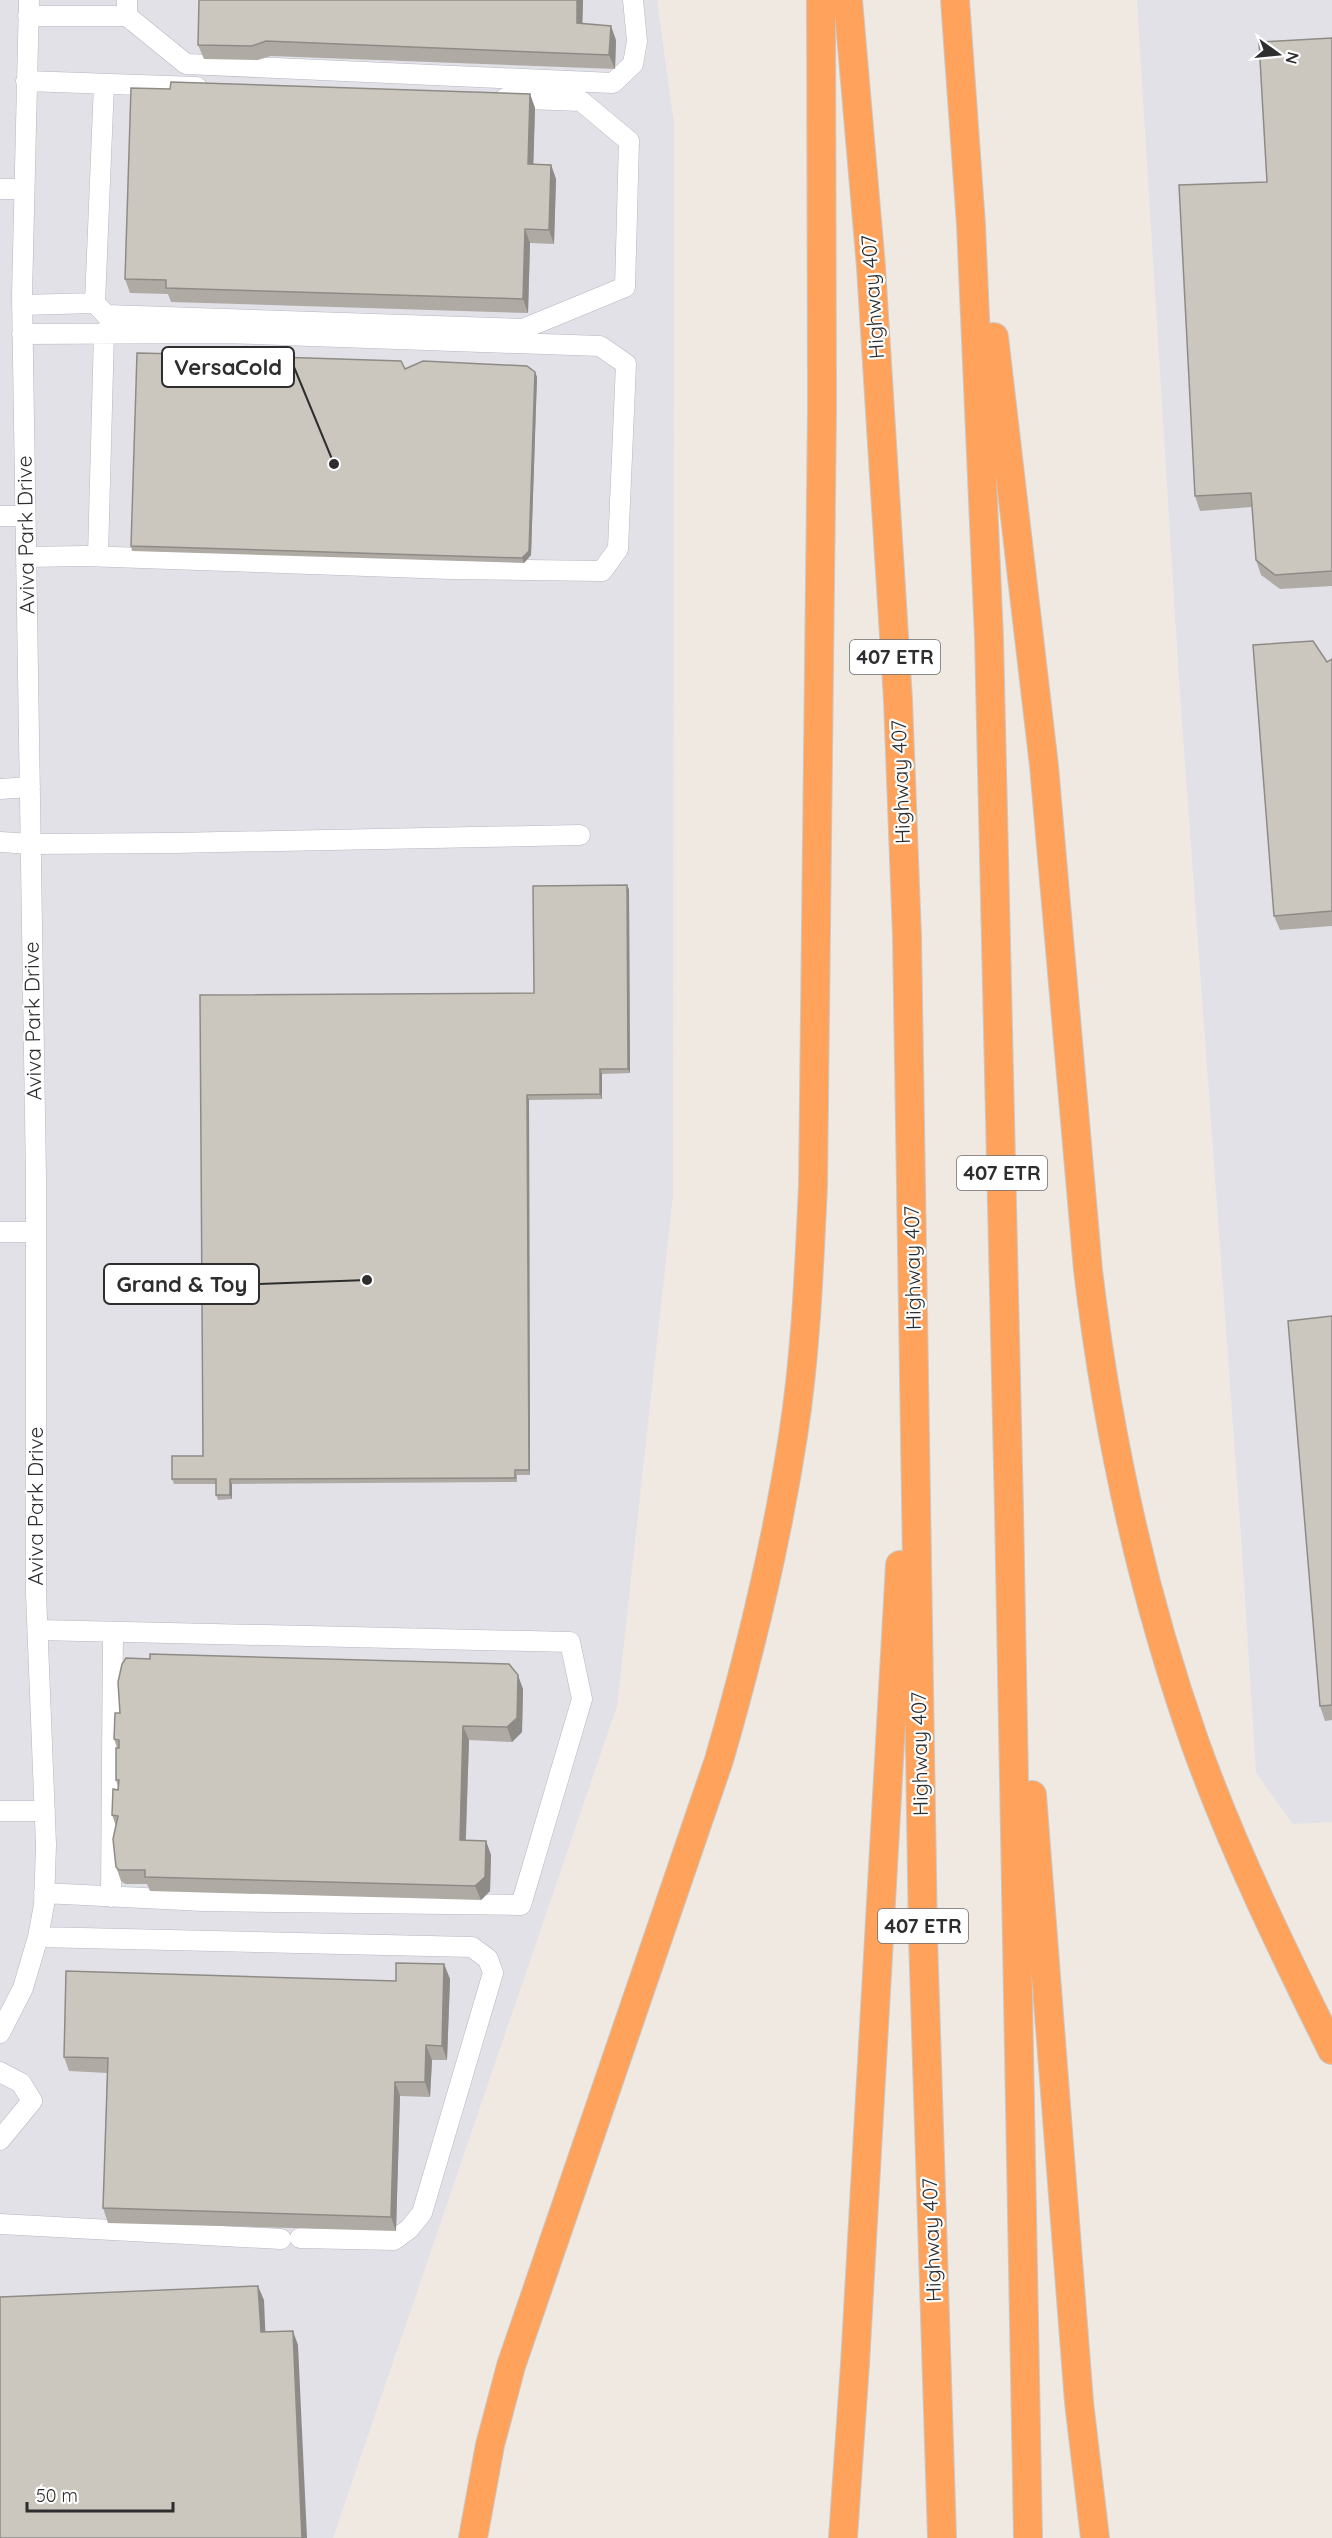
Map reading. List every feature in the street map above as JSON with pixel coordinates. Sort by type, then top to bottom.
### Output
[{"type":"highway","points":[[473,2538],[490,2445],[511,2366],[718,1760],[739,1689],[762,1597],[793,1434],[807,1309],[813,1186],[822,409],[821,0]]},
{"type":"highway","name":"Highway 407","points":[[848,0],[872,267],[898,700],[907,937],[923,1936],[942,2538]]},
{"type":"highway","points":[[956,9],[1044,766],[1081,1197],[1096,1340],[1108,1409],[1138,1545],[1172,1670],[1195,1743],[1271,1927],[1332,2050]]},
{"type":"highway","name":"407 ETR","points":[[956,9],[971,225],[989,638],[1010,1509],[1028,2538]]},
{"type":"highway","points":[[843,2538],[856,2352],[914,1315]]},
{"type":"highway","points":[[1010,1509],[1079,2402],[1095,2538]]},
{"type":"street","points":[[29,8],[127,8],[186,64],[613,82],[633,64],[637,41],[633,0]]},
{"type":"street","name":"Aviva Park Drive","points":[[0,2033],[5,2011],[23,1988],[38,1937],[44,1893],[45,1811],[38,1630],[36,1232],[22,334],[29,8]]},
{"type":"street","points":[[26,81],[212,88]]},
{"type":"street","points":[[104,84],[95,303],[106,315],[523,329],[625,287],[629,141],[581,101],[486,98]]},
{"type":"street","points":[[0,189],[24,189]]},
{"type":"street","points":[[22,305],[95,303]]},
{"type":"street","points":[[98,556],[104,332]]},
{"type":"street","points":[[22,334],[225,333],[600,346],[627,364],[618,549],[602,571],[450,569],[98,556],[26,557]]},
{"type":"street","points":[[0,516],[25,516]]},
{"type":"street","points":[[0,789],[30,787]]},
{"type":"street","points":[[0,842],[31,844],[580,834]]},
{"type":"street","points":[[0,1232],[36,1232]]},
{"type":"street","points":[[38,1630],[570,1642],[582,1699],[521,1905],[203,1901],[44,1893]]},
{"type":"street","points":[[111,1897],[113,1632]]},
{"type":"street","points":[[0,1811],[45,1811]]},
{"type":"street","points":[[0,2224],[291,2238],[394,2240],[409,2229],[422,2213],[493,1973],[488,1959],[472,1947],[38,1937]]},
{"type":"street","points":[[0,2072],[21,2083],[32,2101],[0,2140]]},
{"type":"shaded area","points":[[0,0],[657,0],[674,124],[673,1196],[617,1706],[333,2538],[0,2538]]},
{"type":"shaded area","points":[[1137,0],[1332,0],[1332,1822],[1293,1824],[1256,1773],[1179,680]]},
{"type":"building","points":[[199,0],[577,0],[577,23],[611,26],[609,55],[266,41],[252,46],[198,45]]},
{"type":"building","points":[[1332,38],[1332,571],[1275,575],[1256,560],[1251,493],[1195,496],[1179,185],[1267,182],[1259,42]]},
{"type":"building","points":[[171,82],[530,94],[528,164],[551,165],[549,230],[525,229],[523,299],[166,288],[166,280],[125,279],[131,88],[170,89]]},
{"type":"building","points":[[137,353],[222,355],[227,365],[244,356],[401,361],[405,369],[423,361],[527,366],[535,372],[529,551],[522,558],[131,546]]},
{"type":"building","points":[[1313,641],[1327,662],[1332,659],[1332,911],[1274,916],[1253,645]]},
{"type":"building","points":[[627,885],[628,1069],[600,1069],[600,1094],[527,1095],[529,1470],[515,1470],[515,1478],[230,1479],[230,1495],[216,1495],[216,1479],[172,1479],[172,1456],[203,1456],[200,995],[534,993],[533,886]]},
{"type":"building","points":[[1332,1316],[1332,1705],[1320,1706],[1288,1321]]},
{"type":"building","points":[[150,1654],[509,1664],[518,1675],[517,1718],[507,1727],[463,1726],[460,1840],[486,1841],[485,1877],[475,1886],[145,1877],[145,1870],[119,1870],[116,1867],[113,1839],[118,1816],[112,1815],[113,1789],[118,1790],[119,1780],[116,1780],[116,1748],[119,1748],[119,1740],[114,1739],[115,1713],[120,1713],[118,1682],[122,1664],[126,1658],[150,1659]]},
{"type":"building","points":[[396,1963],[444,1964],[442,2046],[426,2045],[425,2082],[395,2082],[391,2217],[103,2208],[108,2058],[64,2057],[66,1971],[396,1981]]},
{"type":"building","points":[[258,2286],[261,2332],[293,2331],[302,2538],[0,2538],[0,2297]]},
{"type":"place","name":"VersaCold","points":[[334,464]]},
{"type":"place","name":"Grand & Toy","points":[[367,1280]]}]
